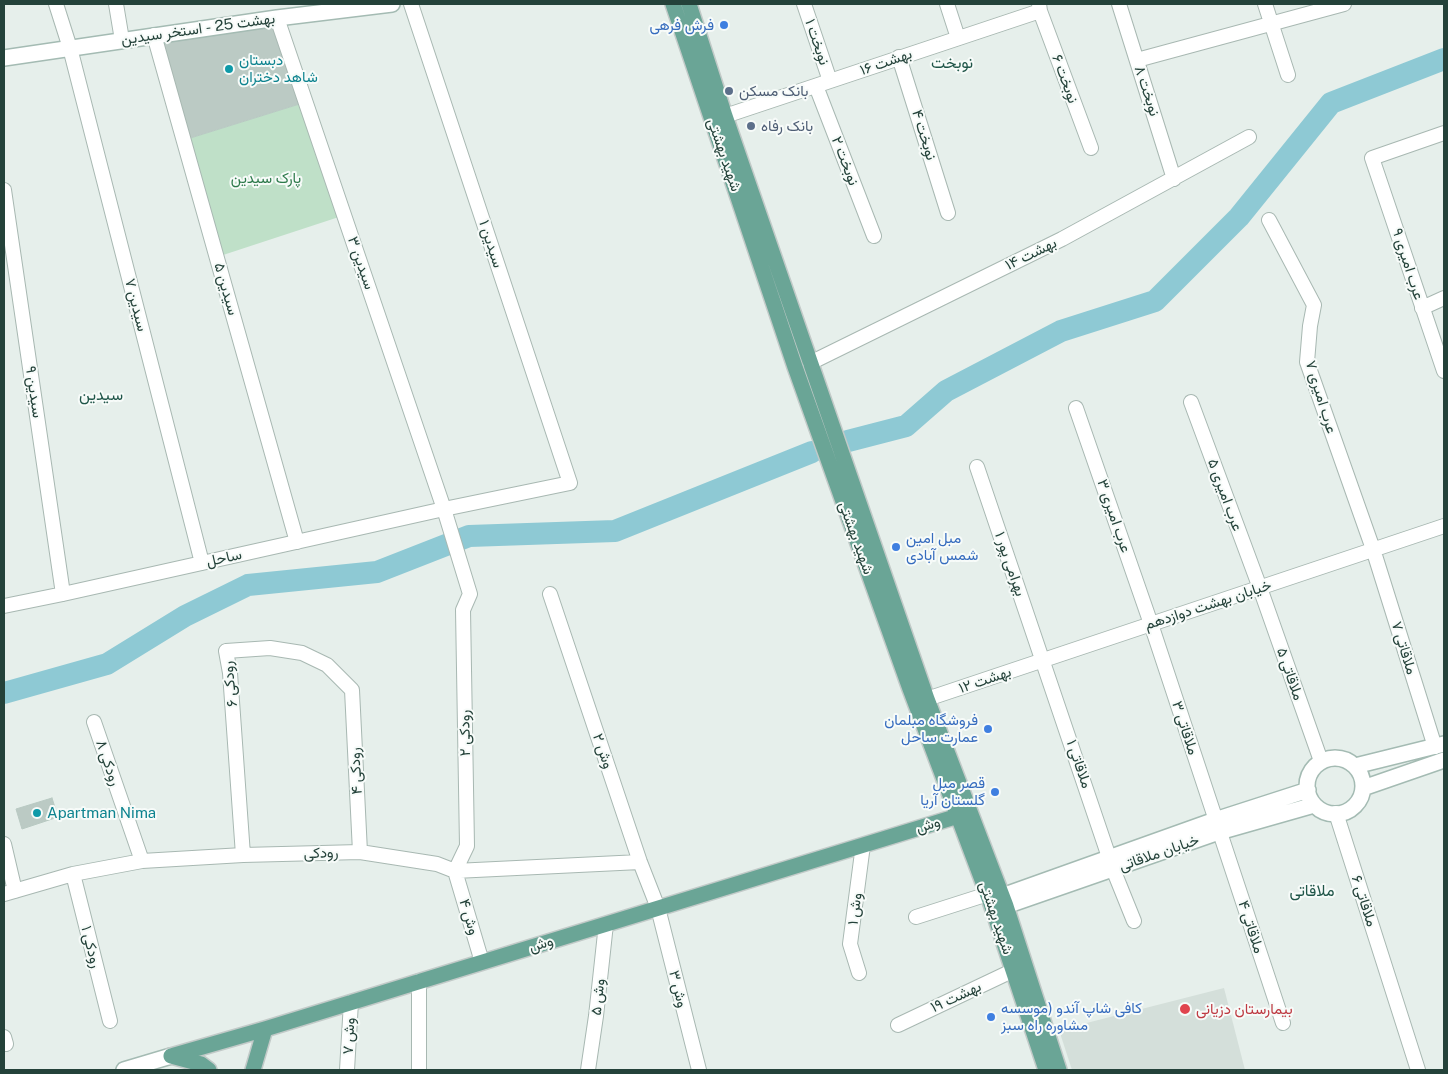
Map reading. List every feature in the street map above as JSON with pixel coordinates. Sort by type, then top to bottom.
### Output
[{"type":"main road","name":"بهشت 25 - استخر سیدین","points":[[4,58],[154,35],[392,4]]},
{"type":"main road","name":"شهید بهشتی","points":[[673,4],[796,367],[910,689],[958,816],[996,902],[1014,970],[1046,1070]]},
{"type":"main road","name":"شهید بهشتی","points":[[689,4],[725,116],[996,902],[1059,1070]]},
{"type":"main road","points":[[1356,766],[1363,788],[1360,798],[1355,805],[1344,812],[1336,814],[1323,811],[1314,804],[1307,784],[1310,774],[1321,761],[1336,758],[1356,766],[1442,755]]},
{"type":"main road","points":[[1363,788],[1442,755]]},
{"type":"main road","name":"خیابان ملاقاتی","points":[[996,902],[1217,826],[1308,790]]},
{"type":"main road","name":"خیابان ملاقاتی","points":[[1217,826],[1314,804]]},
{"type":"main road","name":"وش","points":[[124,1070],[265,1029],[958,816]]},
{"type":"main road","points":[[252,1070],[265,1029]]},
{"type":"main road","points":[[172,1056],[201,1064],[209,1070]]},
{"type":"street","name":"سیدین ۷","points":[[56,4],[70,48],[202,563]]},
{"type":"street","points":[[116,4],[122,40]]},
{"type":"street","name":"سیدین ۱","points":[[411,4],[570,483]]},
{"type":"street","name":"۱ نوبخت","points":[[804,4],[830,80]]},
{"type":"street","points":[[947,4],[958,38]]},
{"type":"street","name":"۸ نوبخت","points":[[1119,4],[1174,179]]},
{"type":"street","points":[[1265,4],[1288,75]]},
{"type":"street","points":[[1137,60],[1344,4]]},
{"type":"street","name":"۱۶ بهشت","points":[[725,116],[958,38],[1039,7]]},
{"type":"street","name":"نوبخت ۶","points":[[1039,7],[1091,148]]},
{"type":"street","name":"سیدین ۳","points":[[277,18],[444,509],[470,594]]},
{"type":"street","name":"سیدین ۵","points":[[154,35],[297,542]]},
{"type":"street","name":"۴ نوبخت","points":[[900,57],[948,213]]},
{"type":"street","name":"۲ نوبخت","points":[[816,86],[874,236]]},
{"type":"street","name":"۹ عرب امیری","points":[[1444,133],[1372,158],[1444,371]]},
{"type":"street","name":"بهشت ۱۴","points":[[810,363],[1062,239],[1248,137]]},
{"type":"street","name":"۹ سیدین","points":[[4,190],[63,594]]},
{"type":"street","name":"۷ عرب امیری","points":[[1269,220],[1314,305],[1307,362],[1373,549]]},
{"type":"street","points":[[1422,308],[1444,298]]},
{"type":"street","name":"۵ عرب امیری","points":[[1191,402],[1260,588]]},
{"type":"street","name":"۳ عرب امیری","points":[[1076,408],[1151,624]]},
{"type":"street","name":"۱ بهرامی پور","points":[[976,467],[1043,660]]},
{"type":"street","name":"ساحل","points":[[4,606],[570,483]]},
{"type":"street","name":"خیابان بهشت دوازدهم","points":[[1043,660],[1444,526]]},
{"type":"street","name":"۷ ملاقاتی","points":[[1373,549],[1442,755]]},
{"type":"street","name":"ملاقاتی ۵","points":[[1260,588],[1321,761]]},
{"type":"street","name":"رودکی ۲","points":[[455,872],[467,846],[463,610],[470,594]]},
{"type":"street","name":"وش ۲","points":[[550,594],[640,862],[658,908]]},
{"type":"street","name":"ملاقاتی ۳","points":[[1151,624],[1217,826]]},
{"type":"street","name":"رودکی ۶","points":[[243,856],[230,673],[226,651],[270,648],[302,653],[328,665],[352,690]]},
{"type":"street","name":"۱۲ بهشت","points":[[927,699],[1043,660]]},
{"type":"street","name":"ملاقاتی ۱","points":[[1043,660],[1112,863],[1134,921]]},
{"type":"street","name":"رودکی ۴","points":[[352,690],[360,852]]},
{"type":"street","name":"رودکی ۸","points":[[94,722],[142,861]]},
{"type":"street","name":"۶ ملاقاتی","points":[[1336,814],[1418,1070]]},
{"type":"street","name":"ملاقاتی ۴","points":[[1217,826],[1283,1023]]},
{"type":"street","points":[[4,844],[9,892]]},
{"type":"street","name":"وش ۱","points":[[859,973],[850,944],[863,845]]},
{"type":"street","name":"رودکی","points":[[9,892],[72,874],[142,861],[243,856],[360,852],[437,864],[455,872],[640,862]]},
{"type":"street","name":"وش ۴","points":[[455,872],[482,962]]},
{"type":"street","name":"رودکی ۱","points":[[72,874],[110,1021]]},
{"type":"street","points":[[916,917],[996,902]]},
{"type":"street","name":"وش ۳","points":[[658,908],[699,1070]]},
{"type":"street","name":"وش ۵","points":[[588,1070],[606,924]]},
{"type":"street","name":"بهشت ۱۹","points":[[898,1025],[1014,970]]},
{"type":"street","points":[[419,981],[419,1070]]},
{"type":"street","name":"وش ۷","points":[[348,1070],[351,1002]]},
{"type":"shaded area","name":"بیمارستان دزیانی","points":[[1224,988],[1245,1070],[1072,1070],[1059,1030]]},
{"type":"green space","name":"پارک سیدین","points":[[306,102],[345,215],[217,257],[184,140]]},
{"type":"building","name":"دبستان شاهد دختران","points":[[277,18],[306,102],[184,140],[154,35]]},
{"type":"building","name":"Apartman Nima","points":[[52,798],[58,817],[22,829],[16,809]]},
{"type":"waterway","points":[[848,441],[906,426],[946,391],[1061,331],[1155,301],[1239,217],[1331,103],[1444,59]]},
{"type":"waterway","points":[[4,693],[107,664],[185,616],[248,585],[377,572],[469,536],[615,531],[812,452]]},
{"type":"place","name":"فرش فرهی","points":[[724,25]]},
{"type":"place","name":"دبستان شاهد دختران","points":[[229,69]]},
{"type":"place","name":"بانک مسکن","points":[[729,91]]},
{"type":"place","name":"بانک رفاه","points":[[751,126]]},
{"type":"place","name":"مبل امین شمس آبادی","points":[[896,547]]},
{"type":"place","name":"فروشگاه مبلمان عمارت ساحل","points":[[988,729]]},
{"type":"place","name":"قصر مبل گلستان آریا","points":[[995,792]]},
{"type":"place","name":"Apartman Nima","points":[[37,813]]},
{"type":"place","name":"بیمارستان دزیانی","points":[[1185,1009]]},
{"type":"place","name":"کافی شاپ آندو (موسسه مشاوره راه سبز","points":[[991,1017]]},
{"type":"district","name":"نوبخت","points":[[952,63]]},
{"type":"district","name":"سیدین","points":[[101,395]]},
{"type":"district","name":"ملاقاتی","points":[[1312,891]]}]
